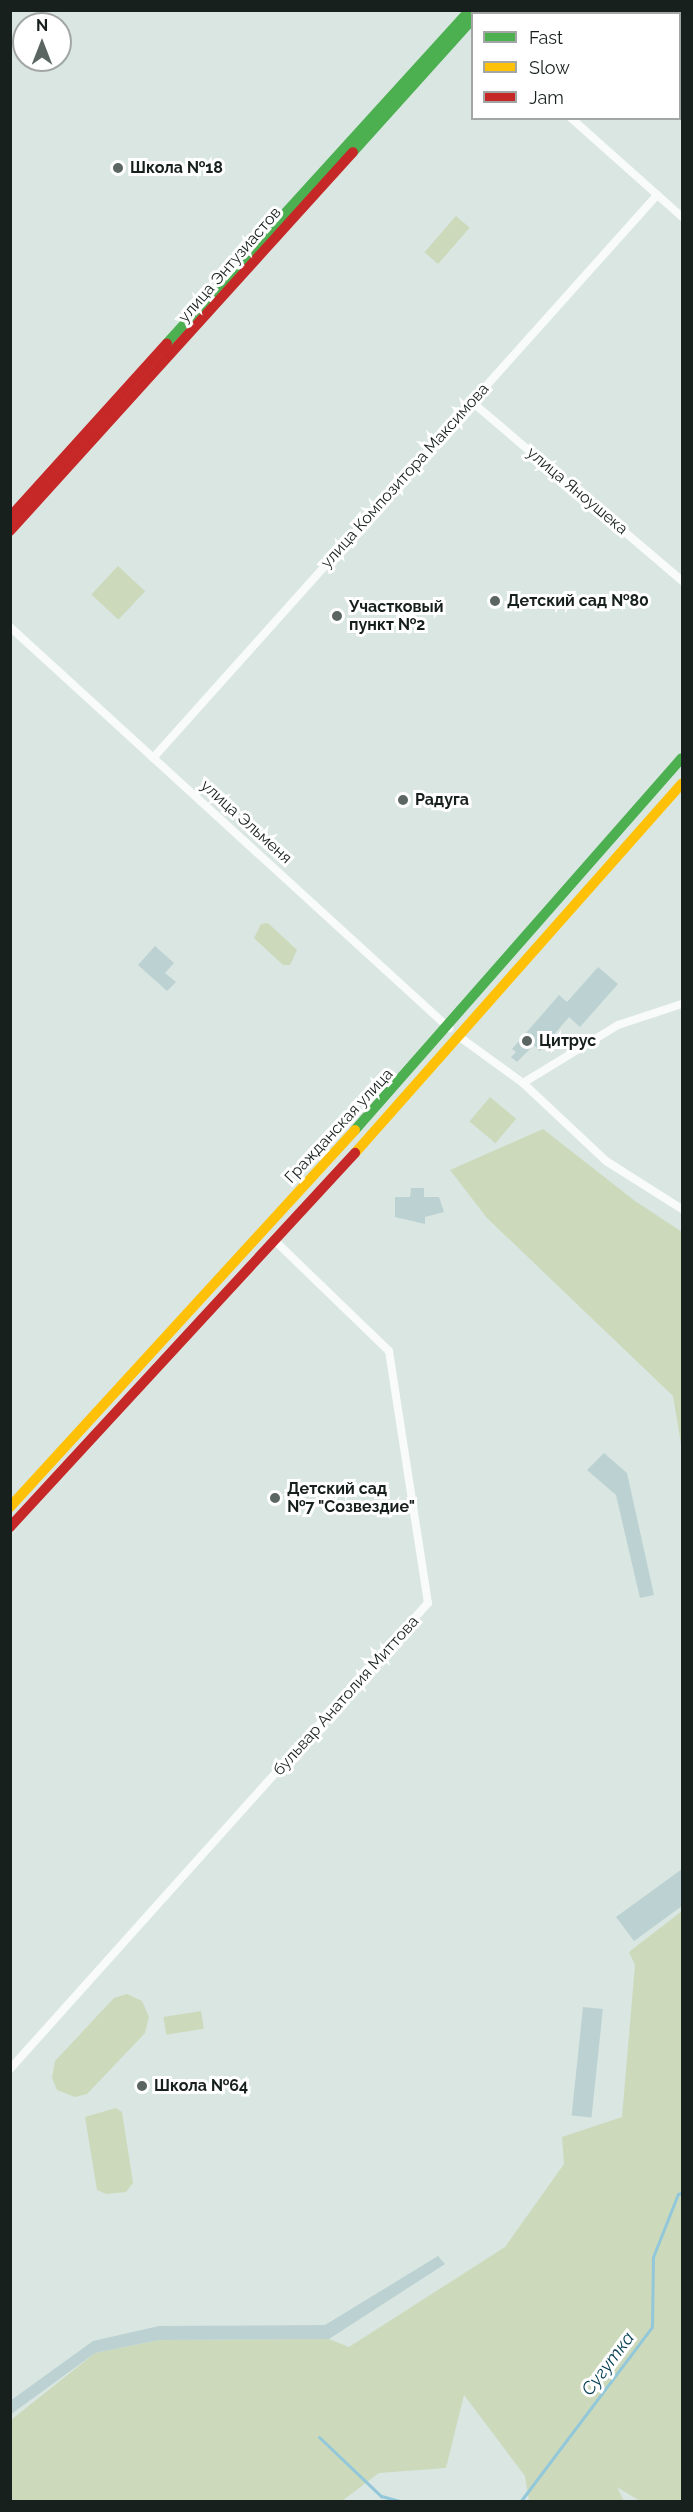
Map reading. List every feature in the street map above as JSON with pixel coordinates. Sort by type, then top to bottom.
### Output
[{"type":"main road","name":"улица Энтузиастов","points":[[10,517],[152,368],[306,193],[468,25],[470,10]]},
{"type":"main road","name":"улица Энтузиастов","points":[[10,531],[137,384]]},
{"type":"main road","name":"Гражданская улица","points":[[11,1506],[449,1028],[682,759]]},
{"type":"main road","name":"Гражданская улица","points":[[10,1527],[461,1038],[682,784]]},
{"type":"main road","name":"улица Эльменя","points":[[449,1028],[461,1038]]},
{"type":"main road","points":[[11,1506],[22,1514]]},
{"type":"street","points":[[573,120],[682,217]]},
{"type":"street","name":"улица Композитора Максимова","points":[[153,758],[657,195]]},
{"type":"street","name":"улица Яноушека","points":[[472,402],[682,581]]},
{"type":"street","name":"улица Эльменя","points":[[10,627],[449,1028]]},
{"type":"street","points":[[523,1083],[618,1025],[682,1004]]},
{"type":"street","points":[[461,1038],[523,1083],[606,1161],[682,1209]]},
{"type":"street","name":"бульвар Анатолия Миттова","points":[[10,2069],[428,1603],[389,1351],[275,1241]]},
{"type":"green space","points":[[456,216],[470,228],[438,264],[425,252]]},
{"type":"green space","points":[[118,566],[145,591],[118,620],[91,595]]},
{"type":"green space","points":[[268,923],[297,950],[290,965],[283,965],[254,938],[261,924]]},
{"type":"green space","points":[[490,1097],[516,1119],[495,1143],[469,1122]]},
{"type":"green space","points":[[543,1129],[635,1201],[682,1232],[682,1450],[673,1396],[487,1218],[450,1170]]},
{"type":"green space","points":[[682,1911],[682,2501],[640,2501],[617,2487],[624,2501],[529,2501],[525,2476],[464,2395],[446,2468],[379,2473],[342,2501],[11,2502],[11,2420],[95,2353],[159,2340],[329,2339],[349,2347],[505,2247],[564,2164],[562,2137],[622,2117],[635,1965],[629,1952]]},
{"type":"green space","points":[[127,1994],[142,2001],[149,2017],[145,2033],[87,2094],[75,2097],[57,2090],[52,2078],[55,2061],[114,1998]]},
{"type":"green space","points":[[201,2011],[204,2029],[166,2035],[163,2017]]},
{"type":"green space","points":[[116,2108],[122,2112],[133,2183],[126,2192],[106,2194],[97,2190],[85,2117]]},
{"type":"building","points":[[155,946],[174,963],[165,973],[176,982],[167,991],[138,965]]},
{"type":"building","points":[[598,967],[618,984],[580,1027],[569,1017],[540,1051],[534,1045],[517,1062],[511,1057],[516,1052],[512,1049],[559,995],[567,1002]]},
{"type":"building","points":[[411,1188],[424,1188],[424,1197],[439,1197],[444,1212],[425,1217],[425,1224],[395,1217],[395,1197],[410,1197]]},
{"type":"building","points":[[604,1453],[627,1473],[654,1595],[640,1598],[616,1495],[587,1470]]},
{"type":"building","points":[[682,1869],[682,1906],[634,1941],[616,1917]]},
{"type":"building","points":[[583,2007],[603,2009],[591,2117],[572,2115]]},
{"type":"building","points":[[438,2256],[445,2264],[329,2339],[159,2340],[95,2353],[10,2415],[10,2401],[93,2341],[159,2326],[325,2325]]},
{"type":"waterway","name":"Сугутка","points":[[520,2502],[652,2327],[653,2257],[678,2194],[682,2193]]},
{"type":"waterway","points":[[319,2437],[381,2496],[404,2502]]},
{"type":"traffic: fast","points":[[167,343],[470,10]]},
{"type":"traffic: fast","points":[[353,152],[471,21]]},
{"type":"traffic: fast","points":[[355,1130],[682,758]]},
{"type":"traffic: slow","points":[[355,1153],[682,784]]},
{"type":"traffic: slow","points":[[10,1507],[355,1130]]},
{"type":"traffic: jam","points":[[10,531],[353,152]]},
{"type":"traffic: jam","points":[[10,517],[167,343]]},
{"type":"traffic: jam","points":[[10,1527],[355,1153]]},
{"type":"place","name":"Школа №18","points":[[118,168]]},
{"type":"place","name":"Детский сад №80","points":[[495,601]]},
{"type":"place","name":"Участковый пункт №2","points":[[337,616]]},
{"type":"place","name":"Радуга","points":[[403,800]]},
{"type":"place","name":"Цитрус","points":[[527,1041]]},
{"type":"place","name":"Детский сад №7 \"Созвездие\"","points":[[275,1498]]},
{"type":"place","name":"Школа №64","points":[[142,2086]]}]
